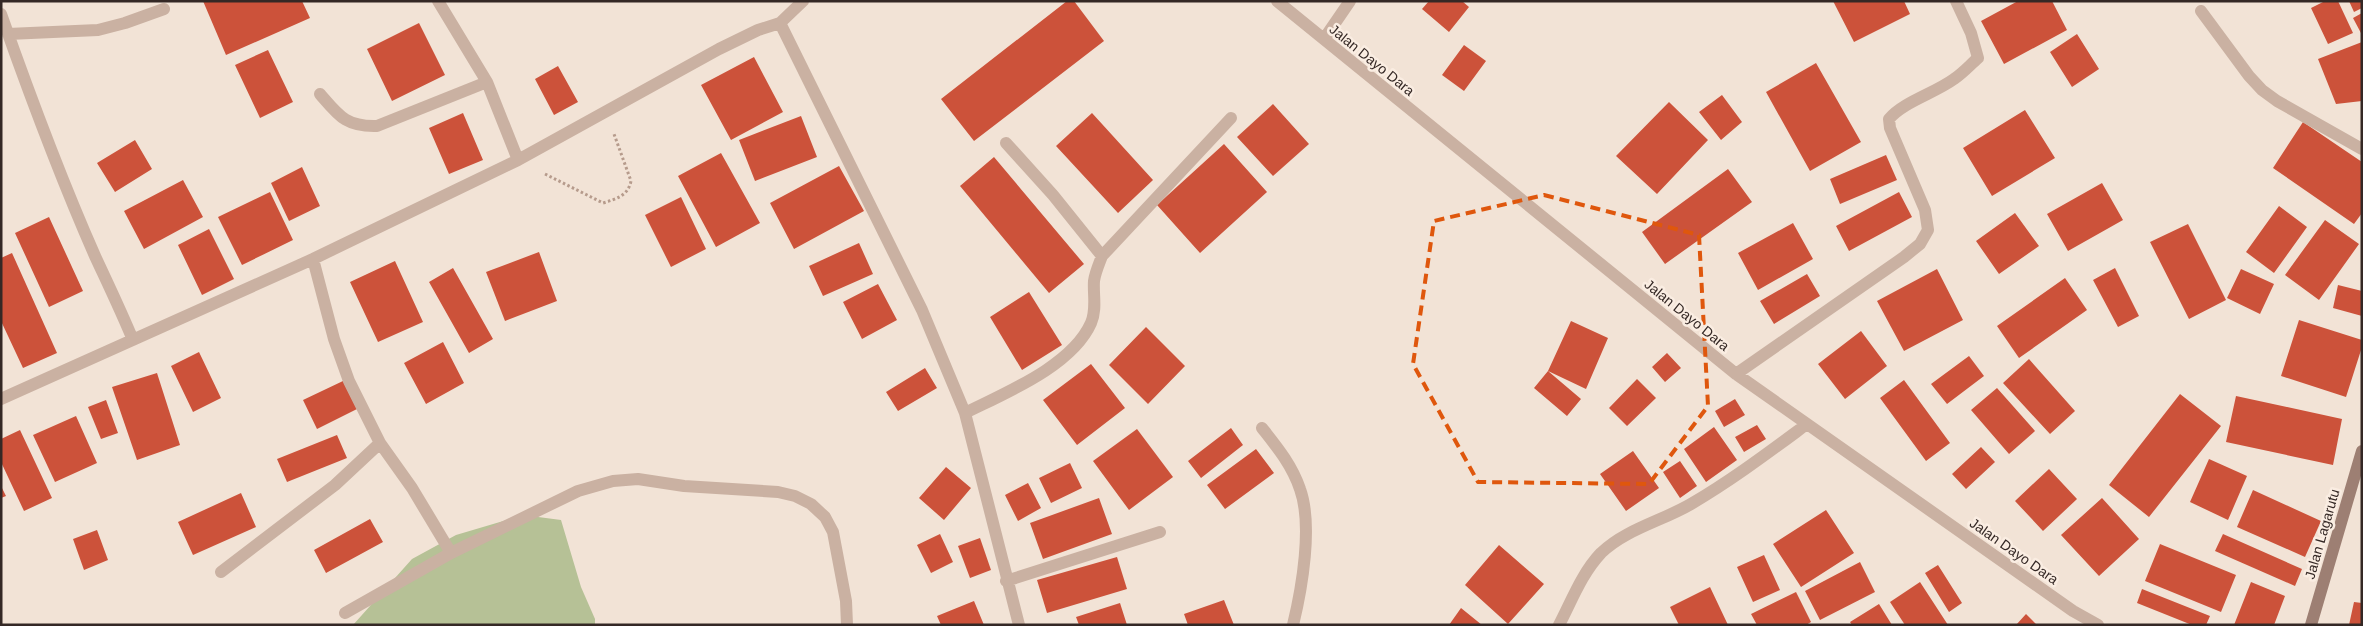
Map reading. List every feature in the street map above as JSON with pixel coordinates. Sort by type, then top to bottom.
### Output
[{"type":"street","points":[[438,1],[487,82],[518,160]]},
{"type":"street","points":[[1,400],[313,259],[518,160],[719,49],[758,30],[780,23],[803,1]]},
{"type":"street","name":"Jalan Dayo Dara","points":[[1276,1],[1736,374],[2073,611],[2098,625]]},
{"type":"street","points":[[1324,40],[1350,1]]},
{"type":"street","points":[[1736,374],[1920,244],[1928,230],[1925,210],[1890,128],[1889,119],[1897,109],[1916,101],[1955,78],[1978,58],[1970,33],[1956,1]]},
{"type":"street","points":[[8,34],[98,30],[133,21],[164,9]]},
{"type":"street","points":[[2201,11],[2249,76],[2262,90],[2276,101],[2362,149]]},
{"type":"street","points":[[1,14],[24,83],[60,172],[133,340]]},
{"type":"street","points":[[780,23],[922,310],[965,413],[1019,625]]},
{"type":"street","points":[[320,94],[340,117],[364,126],[377,126],[487,82]]},
{"type":"street","points":[[965,413],[1025,382],[1056,362],[1082,336],[1091,323],[1094,314],[1094,280],[1102,256],[1231,118]]},
{"type":"street","points":[[1006,143],[1053,194],[1102,256]]},
{"type":"street","points":[[313,259],[334,339],[349,381],[380,443],[412,488],[451,553]]},
{"type":"street","points":[[1559,625],[1587,569],[1602,552],[1631,532],[1688,506],[1715,490],[1807,424]]},
{"type":"street","points":[[1262,428],[1284,456],[1294,474],[1305,507],[1305,556],[1293,625]]},
{"type":"street","points":[[221,572],[335,485],[380,443]]},
{"type":"street","name":"Jalan Lagarutu","points":[[2311,625],[2362,451]]},
{"type":"street","points":[[345,613],[451,553],[578,491],[613,481],[638,479],[684,486],[778,492],[795,496],[811,504],[825,516],[833,532],[846,601],[847,625]]},
{"type":"street","points":[[1006,580],[1160,532]]},
{"type":"path","points":[[518,160],[603,203],[620,197],[630,187],[631,181],[604,112]]},
{"type":"highlighted area","points":[[1544,195],[1699,235],[1708,406],[1649,484],[1478,482],[1413,364],[1434,221]]},
{"type":"green space","points":[[523,515],[561,520],[581,587],[595,619],[595,625],[353,625],[412,559],[456,535]]},
{"type":"building","points":[[203,1],[302,1],[310,18],[226,55]]},
{"type":"building","points":[[1067,1],[1074,1],[1104,41],[974,141],[941,99]]},
{"type":"building","points":[[1429,1],[1462,1],[1469,7],[1449,32],[1422,9]]},
{"type":"building","points":[[1833,1],[1904,1],[1910,14],[1854,42]]},
{"type":"building","points":[[2018,1],[2052,1],[2067,30],[2004,64],[1981,21]]},
{"type":"building","points":[[2325,1],[2338,1],[2353,33],[2328,44],[2311,8]]},
{"type":"building","points":[[2349,1],[2362,1],[2362,8],[2354,12]]},
{"type":"building","points":[[2362,13],[2362,35],[2353,18]]},
{"type":"building","points":[[419,23],[445,75],[392,101],[367,49]]},
{"type":"building","points":[[2077,34],[2099,69],[2072,87],[2050,52]]},
{"type":"building","points":[[2362,42],[2362,101],[2336,104],[2318,59]]},
{"type":"building","points":[[1464,45],[1486,61],[1464,91],[1442,75]]},
{"type":"building","points":[[268,50],[293,102],[260,118],[235,65]]},
{"type":"building","points":[[754,57],[783,112],[731,140],[701,85]]},
{"type":"building","points":[[1816,63],[1861,142],[1810,171],[1766,92]]},
{"type":"building","points":[[558,66],[578,102],[554,115],[535,79]]},
{"type":"building","points":[[1722,95],[1742,122],[1721,140],[1699,112]]},
{"type":"building","points":[[1669,102],[1708,140],[1657,194],[1616,156]]},
{"type":"building","points":[[1273,104],[1309,144],[1273,176],[1237,137]]},
{"type":"building","points":[[2025,110],[2055,158],[1992,196],[1963,148]]},
{"type":"building","points":[[463,113],[483,160],[449,174],[429,128]]},
{"type":"building","points":[[1092,113],[1153,180],[1118,213],[1056,146]]},
{"type":"building","points":[[801,116],[817,157],[755,181],[739,140]]},
{"type":"building","points":[[2303,122],[2362,162],[2362,213],[2354,224],[2273,168]]},
{"type":"building","points":[[135,140],[152,169],[115,192],[97,163]]},
{"type":"building","points":[[1224,144],[1267,192],[1200,253],[1157,205]]},
{"type":"building","points":[[721,153],[760,223],[716,247],[678,176]]},
{"type":"building","points":[[1886,155],[1897,180],[1840,204],[1830,179]]},
{"type":"building","points":[[994,157],[1084,264],[1049,293],[960,186]]},
{"type":"building","points":[[839,166],[864,211],[794,249],[770,203]]},
{"type":"building","points":[[302,167],[320,206],[289,221],[271,183]]},
{"type":"building","points":[[1728,169],[1752,202],[1665,264],[1642,232]]},
{"type":"building","points":[[183,180],[203,217],[144,249],[124,211]]},
{"type":"building","points":[[2102,183],[2123,220],[2068,251],[2047,214]]},
{"type":"building","points":[[270,192],[293,240],[242,265],[218,217]]},
{"type":"building","points":[[1899,192],[1912,217],[1849,251],[1836,226]]},
{"type":"building","points":[[681,197],[706,249],[671,267],[645,215]]},
{"type":"building","points":[[2279,206],[2307,227],[2274,273],[2246,252]]},
{"type":"building","points":[[2015,213],[2039,246],[1999,274],[1976,241]]},
{"type":"building","points":[[49,217],[83,291],[49,307],[15,233]]},
{"type":"building","points":[[2325,220],[2359,244],[2319,300],[2285,275]]},
{"type":"building","points":[[1793,223],[1813,259],[1758,290],[1738,253]]},
{"type":"building","points":[[2188,224],[2226,300],[2189,319],[2150,242]]},
{"type":"building","points":[[209,229],[234,279],[202,295],[178,245]]},
{"type":"building","points":[[859,243],[873,274],[823,296],[809,266]]},
{"type":"building","points":[[539,252],[557,301],[505,321],[486,272]]},
{"type":"building","points":[[12,253],[57,353],[23,368],[1,321],[1,258]]},
{"type":"building","points":[[395,261],[423,322],[378,342],[350,282]]},
{"type":"building","points":[[453,268],[493,339],[469,353],[429,282]]},
{"type":"building","points":[[2115,268],[2139,316],[2118,327],[2093,280]]},
{"type":"building","points":[[1937,269],[1963,320],[1904,351],[1877,301]]},
{"type":"building","points":[[2241,269],[2274,284],[2260,314],[2227,298]]},
{"type":"building","points":[[1807,274],[1820,296],[1774,324],[1760,301]]},
{"type":"building","points":[[2065,278],[2087,310],[2019,358],[1997,326]]},
{"type":"building","points":[[878,284],[897,320],[862,339],[843,302]]},
{"type":"building","points":[[2338,285],[2362,291],[2362,316],[2333,308]]},
{"type":"building","points":[[1029,292],[1062,345],[1022,370],[990,317]]},
{"type":"building","points":[[2299,320],[2362,340],[2362,347],[2346,397],[2281,376]]},
{"type":"building","points":[[1571,321],[1608,338],[1586,389],[1548,371]]},
{"type":"building","points":[[1146,327],[1185,366],[1148,404],[1109,365]]},
{"type":"building","points":[[1861,331],[1887,366],[1845,399],[1818,364]]},
{"type":"building","points":[[443,342],[464,383],[426,404],[404,363]]},
{"type":"building","points":[[199,352],[221,398],[193,412],[171,366]]},
{"type":"building","points":[[1667,353],[1681,368],[1665,382],[1652,367]]},
{"type":"building","points":[[1969,356],[1984,376],[1947,404],[1931,384]]},
{"type":"building","points":[[2029,359],[2075,411],[2050,434],[2003,383]]},
{"type":"building","points":[[1091,364],[1125,408],[1077,445],[1043,400]]},
{"type":"building","points":[[925,368],[937,388],[898,411],[886,392]]},
{"type":"building","points":[[1548,371],[1581,399],[1567,416],[1534,388]]},
{"type":"building","points":[[157,373],[180,445],[137,460],[112,387]]},
{"type":"building","points":[[1637,379],[1656,398],[1627,426],[1609,408]]},
{"type":"building","points":[[1904,380],[1950,443],[1926,461],[1880,398]]},
{"type":"building","points":[[343,381],[357,409],[317,429],[303,400]]},
{"type":"building","points":[[1997,388],[2035,431],[2009,454],[1971,410]]},
{"type":"building","points":[[2180,394],[2221,426],[2149,517],[2109,485]]},
{"type":"building","points":[[2236,396],[2342,419],[2333,465],[2226,442]]},
{"type":"building","points":[[1735,399],[1745,415],[1724,427],[1715,411]]},
{"type":"building","points":[[106,400],[118,433],[101,439],[88,407]]},
{"type":"building","points":[[76,416],[97,463],[55,482],[33,435]]},
{"type":"building","points":[[1757,425],[1766,439],[1744,452],[1735,437]]},
{"type":"building","points":[[1714,427],[1737,460],[1706,482],[1684,449]]},
{"type":"building","points":[[1231,428],[1243,445],[1201,478],[1188,461]]},
{"type":"building","points":[[1137,429],[1173,477],[1129,510],[1093,461]]},
{"type":"building","points":[[20,430],[52,498],[24,511],[1,462],[1,439]]},
{"type":"building","points":[[337,435],[347,458],[287,482],[277,459]]},
{"type":"building","points":[[1981,447],[1995,462],[1966,489],[1952,474]]},
{"type":"building","points":[[1256,449],[1274,473],[1225,509],[1207,485]]},
{"type":"building","points":[[1633,451],[1659,488],[1626,511],[1600,474]]},
{"type":"building","points":[[2209,459],[2247,476],[2228,520],[2190,502]]},
{"type":"building","points":[[1680,461],[1697,486],[1680,498],[1663,472]]},
{"type":"building","points":[[1070,463],[1082,488],[1051,503],[1039,478]]},
{"type":"building","points":[[946,467],[971,488],[944,520],[919,498]]},
{"type":"building","points":[[2049,469],[2077,499],[2043,531],[2015,501]]},
{"type":"building","points":[[1028,483],[1041,508],[1018,521],[1005,495]]},
{"type":"building","points":[[1,486],[6,496],[1,498]]},
{"type":"building","points":[[2253,490],[2321,521],[2305,557],[2237,527]]},
{"type":"building","points":[[241,493],[256,527],[193,555],[178,522]]},
{"type":"building","points":[[1099,498],[1112,534],[1043,559],[1030,523]]},
{"type":"building","points":[[2102,498],[2139,539],[2099,576],[2061,535]]},
{"type":"building","points":[[1826,510],[1854,553],[1801,587],[1773,544]]},
{"type":"building","points":[[370,519],[383,542],[326,573],[314,550]]},
{"type":"building","points":[[97,530],[108,560],[84,570],[73,539]]},
{"type":"building","points":[[940,534],[953,562],[931,573],[917,545]]},
{"type":"building","points":[[2223,534],[2302,569],[2295,586],[2215,551]]},
{"type":"building","points":[[980,538],[991,570],[970,578],[958,546]]},
{"type":"building","points":[[2160,544],[2236,575],[2221,612],[2145,581]]},
{"type":"building","points":[[1499,545],[1544,584],[1508,624],[1465,585]]},
{"type":"building","points":[[1764,555],[1780,590],[1753,602],[1737,567]]},
{"type":"building","points":[[1117,557],[1127,589],[1047,613],[1037,580]]},
{"type":"building","points":[[1860,562],[1875,592],[1820,620],[1805,591]]},
{"type":"building","points":[[1938,565],[1962,603],[1949,612],[1925,573]]},
{"type":"building","points":[[1920,582],[1948,625],[1905,625],[1890,602]]},
{"type":"building","points":[[2251,582],[2285,596],[2274,625],[2234,625]]},
{"type":"building","points":[[1710,587],[1728,625],[1679,625],[1670,607]]},
{"type":"building","points":[[2142,589],[2210,616],[2206,625],[2192,625],[2137,603]]},
{"type":"building","points":[[1796,592],[1811,622],[1806,625],[1757,625],[1751,614]]},
{"type":"building","points":[[1224,600],[1234,625],[1188,625],[1184,614]]},
{"type":"building","points":[[974,601],[984,625],[941,625],[937,616]]},
{"type":"building","points":[[2354,602],[2362,603],[2362,625],[2349,625]]},
{"type":"building","points":[[1120,603],[1127,625],[1079,625],[1076,617]]},
{"type":"building","points":[[1879,604],[1892,625],[1852,625],[1850,622]]},
{"type":"building","points":[[1461,608],[1482,625],[1449,625]]},
{"type":"building","points":[[2026,614],[2037,625],[2016,625]]}]
